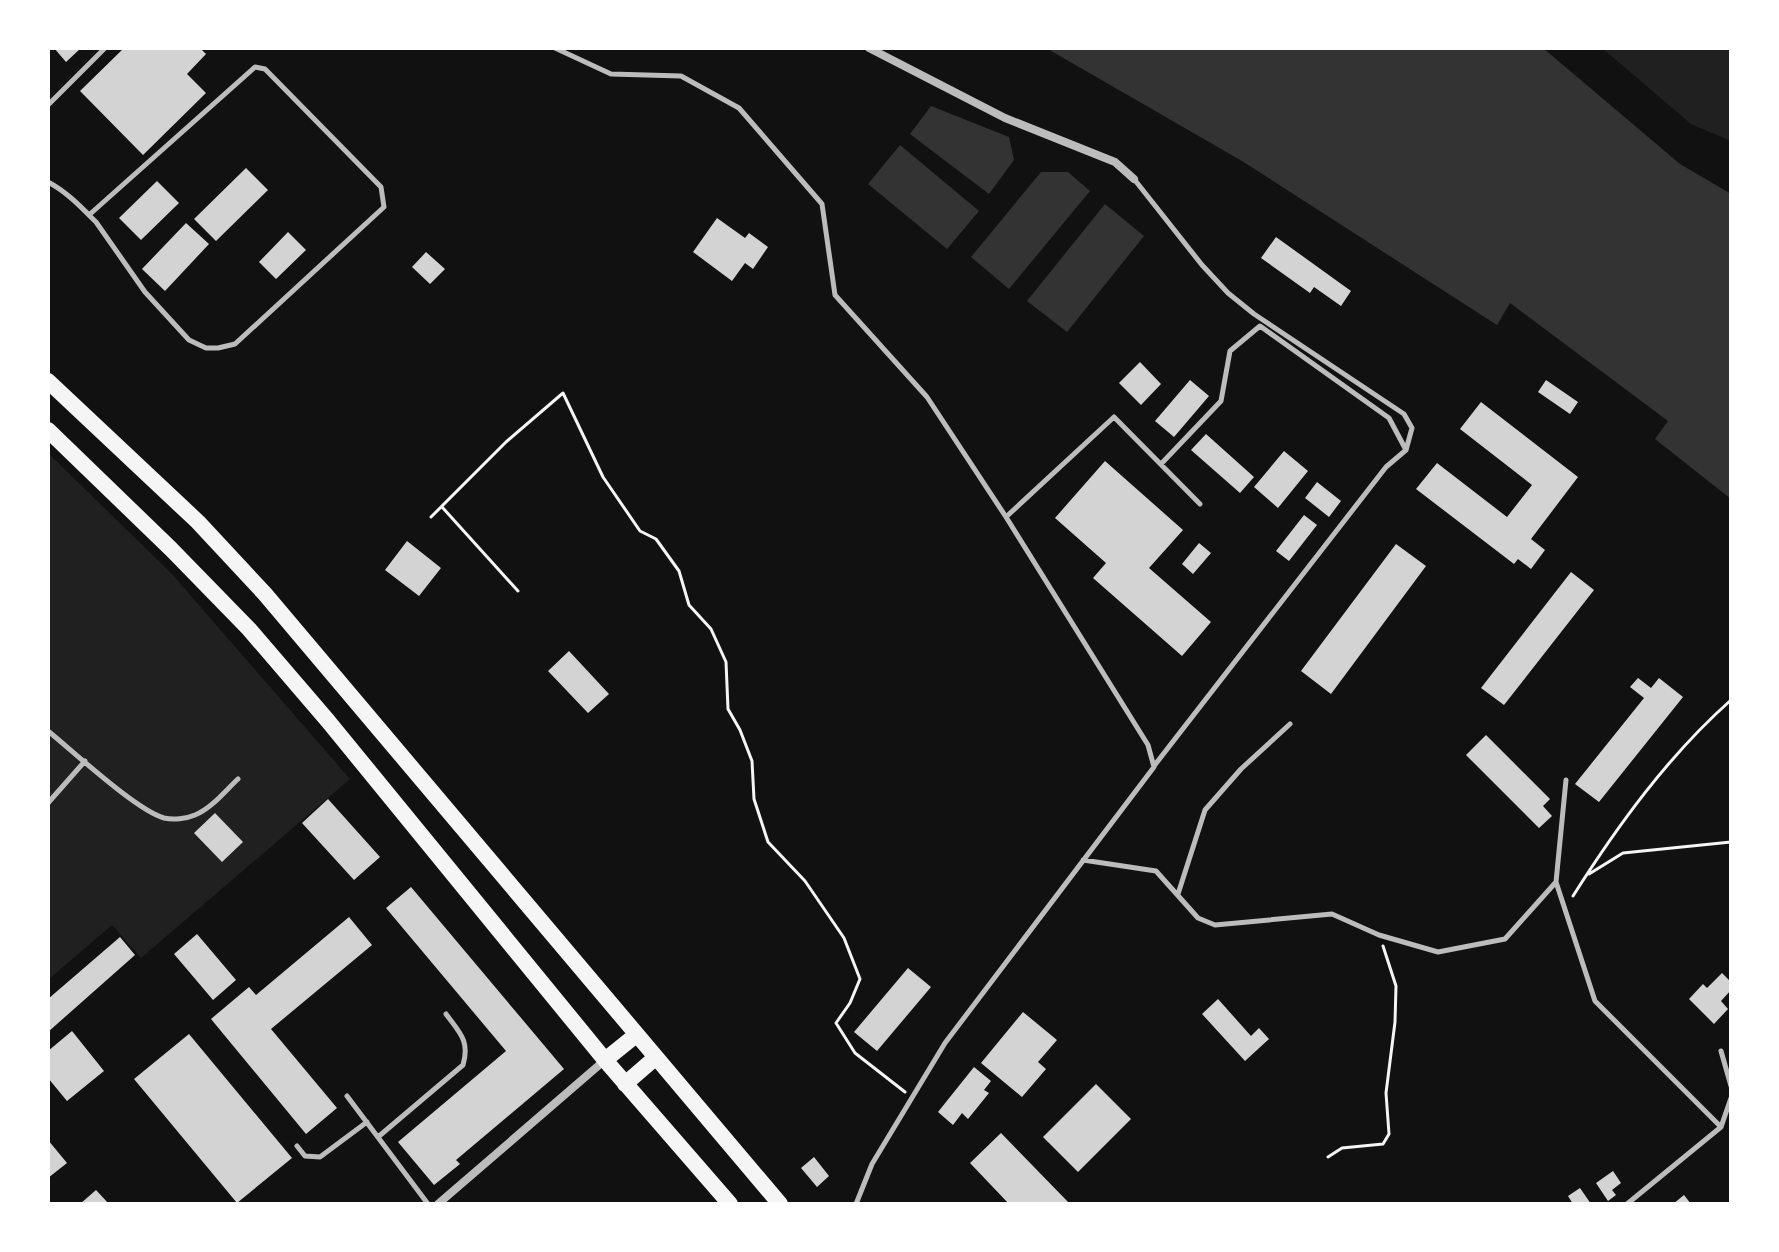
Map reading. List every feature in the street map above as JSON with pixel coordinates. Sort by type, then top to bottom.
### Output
[{"type":"main road","points":[[48,381],[241,566],[780,1204]]},
{"type":"main road","points":[[48,430],[249,629],[625,1084],[730,1204]]},
{"type":"main road","points":[[605,1060],[636,1035]]},
{"type":"main road","points":[[625,1084],[655,1058]]},
{"type":"street","points":[[869,48],[1005,118],[1115,162],[1134,179]]},
{"type":"street","points":[[438,1204],[605,1060]]},
{"type":"lane","points":[[48,105],[105,48]]},
{"type":"lane","points":[[555,48],[611,74],[681,76],[739,108],[822,204],[835,295],[927,397],[1148,745],[1154,767]]},
{"type":"lane","points":[[48,182],[89,215],[145,292],[189,340],[206,348],[235,344],[384,207],[384,197],[381,187],[265,69],[255,67],[89,215]]},
{"type":"lane","points":[[856,1204],[872,1164],[945,1043],[1082,860],[1386,467],[1406,450],[1412,428],[1404,414],[1254,314],[1228,293],[1134,179]]},
{"type":"lane","points":[[1161,464],[1221,401],[1230,351],[1260,326],[1389,418],[1406,450]]},
{"type":"lane","points":[[1006,517],[1114,417],[1200,504]]},
{"type":"lane","points":[[1178,895],[1205,810],[1241,769],[1290,724]]},
{"type":"lane","points":[[48,731],[139,804],[162,817],[176,820],[195,816],[238,779]]},
{"type":"lane","points":[[48,803],[85,761]]},
{"type":"lane","points":[[1566,780],[1556,882],[1595,1001],[1721,1127]]},
{"type":"lane","points":[[1082,860],[1156,871],[1198,918],[1215,925],[1332,914],[1379,935],[1438,952],[1505,939],[1556,882]]},
{"type":"lane","points":[[378,1137],[463,1065],[467,1050],[463,1037],[446,1014]]},
{"type":"lane","points":[[1721,1051],[1731,1086]]},
{"type":"lane","points":[[347,1096],[428,1204]]},
{"type":"lane","points":[[1627,1204],[1721,1127],[1731,1098]]},
{"type":"lane","points":[[297,1146],[305,1156],[320,1157],[367,1122]]},
{"type":"path","points":[[431,517],[506,442],[563,393],[603,477],[640,531],[656,539],[679,571],[689,605],[711,629],[726,662],[728,709],[752,761],[754,799],[768,842],[805,881],[844,938],[860,979],[850,1003],[836,1023],[855,1053],[911,1097]]},
{"type":"path","points":[[442,507],[518,591]]},
{"type":"path","points":[[1564,909],[1614,832],[1697,730],[1731,700]]},
{"type":"path","points":[[1586,876],[1623,853],[1731,842]]},
{"type":"path","points":[[1328,1157],[1342,1148],[1383,1144],[1389,1134],[1386,1093],[1396,986],[1379,935]]},
{"type":"shaded area","points":[[1046,48],[1543,48],[1680,164],[1731,194],[1731,499],[1655,439],[1668,421],[1510,303],[1497,325],[1242,161]]},
{"type":"shaded area","points":[[1602,48],[1731,48],[1731,141],[1691,124]]},
{"type":"shaded area","points":[[931,106],[1009,137],[1014,160],[989,194],[910,134]]},
{"type":"shaded area","points":[[900,145],[979,211],[947,249],[868,184]]},
{"type":"shaded area","points":[[1041,172],[1068,172],[1090,191],[1009,289],[971,257]]},
{"type":"shaded area","points":[[1105,204],[1144,236],[1067,332],[1027,301]]},
{"type":"shaded area","points":[[48,453],[172,574],[350,779],[141,958],[112,925],[48,980]]},
{"type":"building","points":[[54,48],[81,48],[66,62]]},
{"type":"building","points":[[124,48],[200,48],[206,54],[187,74],[206,93],[143,155],[80,91]]},
{"type":"building","points":[[246,168],[268,190],[216,241],[194,219]]},
{"type":"building","points":[[157,181],[179,203],[141,240],[119,218]]},
{"type":"building","points":[[717,218],[745,238],[749,233],[768,247],[753,269],[745,263],[732,281],[693,252]]},
{"type":"building","points":[[186,223],[209,244],[165,291],[142,269]]},
{"type":"building","points":[[288,232],[306,250],[276,279],[259,262]]},
{"type":"building","points":[[1276,237],[1351,291],[1341,306],[1314,287],[1310,293],[1261,258]]},
{"type":"building","points":[[426,252],[445,269],[430,284],[412,267]]},
{"type":"building","points":[[1140,362],[1161,384],[1141,405],[1119,383]]},
{"type":"building","points":[[1190,380],[1209,396],[1174,437],[1155,421]]},
{"type":"building","points":[[1546,380],[1578,402],[1570,414],[1538,392]]},
{"type":"building","points":[[1481,402],[1578,477],[1531,539],[1545,550],[1531,569],[1518,559],[1514,564],[1416,489],[1437,463],[1507,517],[1532,485],[1460,429]]},
{"type":"building","points":[[1206,434],[1254,477],[1240,493],[1191,450]]},
{"type":"building","points":[[1284,451],[1308,471],[1278,508],[1254,487]]},
{"type":"building","points":[[1105,461],[1183,530],[1149,568],[1211,622],[1182,656],[1093,578],[1106,563],[1055,518]]},
{"type":"building","points":[[1317,482],[1341,501],[1329,517],[1305,498]]},
{"type":"building","points":[[1304,515],[1317,525],[1289,561],[1276,551]]},
{"type":"building","points":[[407,541],[441,568],[419,596],[385,570]]},
{"type":"building","points":[[1199,543],[1211,553],[1193,574],[1182,564]]},
{"type":"building","points":[[1396,544],[1426,566],[1331,694],[1301,671]]},
{"type":"building","points":[[1571,572],[1594,590],[1504,705],[1481,688]]},
{"type":"building","points":[[569,651],[609,694],[588,713],[548,671]]},
{"type":"building","points":[[1638,678],[1651,688],[1659,678],[1683,697],[1599,802],[1575,784],[1644,698],[1630,687]]},
{"type":"building","points":[[1486,735],[1550,799],[1543,806],[1552,816],[1539,828],[1466,755]]},
{"type":"building","points":[[328,799],[380,857],[354,880],[302,823]]},
{"type":"building","points":[[215,813],[243,842],[222,862],[194,833]]},
{"type":"building","points":[[411,887],[564,1069],[456,1160],[460,1164],[434,1185],[398,1142],[506,1051],[386,908]]},
{"type":"building","points":[[349,917],[372,945],[271,1029],[337,1108],[306,1134],[211,1019],[249,987],[256,995]]},
{"type":"building","points":[[197,934],[236,980],[213,1000],[174,954]]},
{"type":"building","points":[[120,937],[135,955],[48,1032],[48,999]]},
{"type":"building","points":[[908,968],[931,987],[877,1051],[854,1032]]},
{"type":"building","points":[[1722,973],[1731,982],[1731,990],[1721,1001],[1728,1009],[1714,1024],[1689,999],[1703,984],[1707,988]]},
{"type":"building","points":[[1218,999],[1251,1036],[1259,1028],[1269,1039],[1245,1061],[1202,1014]]},
{"type":"building","points":[[1023,1012],[1057,1040],[1038,1062],[1046,1069],[1022,1097],[981,1063]]},
{"type":"building","points":[[72,1031],[104,1071],[67,1101],[48,1078],[48,1051]]},
{"type":"building","points":[[189,1034],[292,1158],[237,1203],[134,1079]]},
{"type":"building","points":[[974,1067],[991,1081],[984,1090],[989,1093],[968,1119],[962,1113],[953,1125],[938,1112]]},
{"type":"building","points":[[1096,1084],[1131,1119],[1078,1172],[1043,1137]]},
{"type":"building","points":[[1001,1133],[1070,1204],[1009,1204],[970,1163]]},
{"type":"building","points":[[48,1140],[67,1163],[48,1178]]},
{"type":"building","points":[[814,1157],[829,1176],[817,1187],[801,1168]]},
{"type":"building","points":[[1613,1171],[1621,1183],[1612,1190],[1616,1195],[1608,1201],[1596,1183]]},
{"type":"building","points":[[1580,1188],[1591,1204],[1573,1204],[1568,1196]]},
{"type":"building","points":[[96,1190],[109,1204],[80,1204]]},
{"type":"building","points":[[1684,1195],[1691,1204],[1673,1204]]}]
